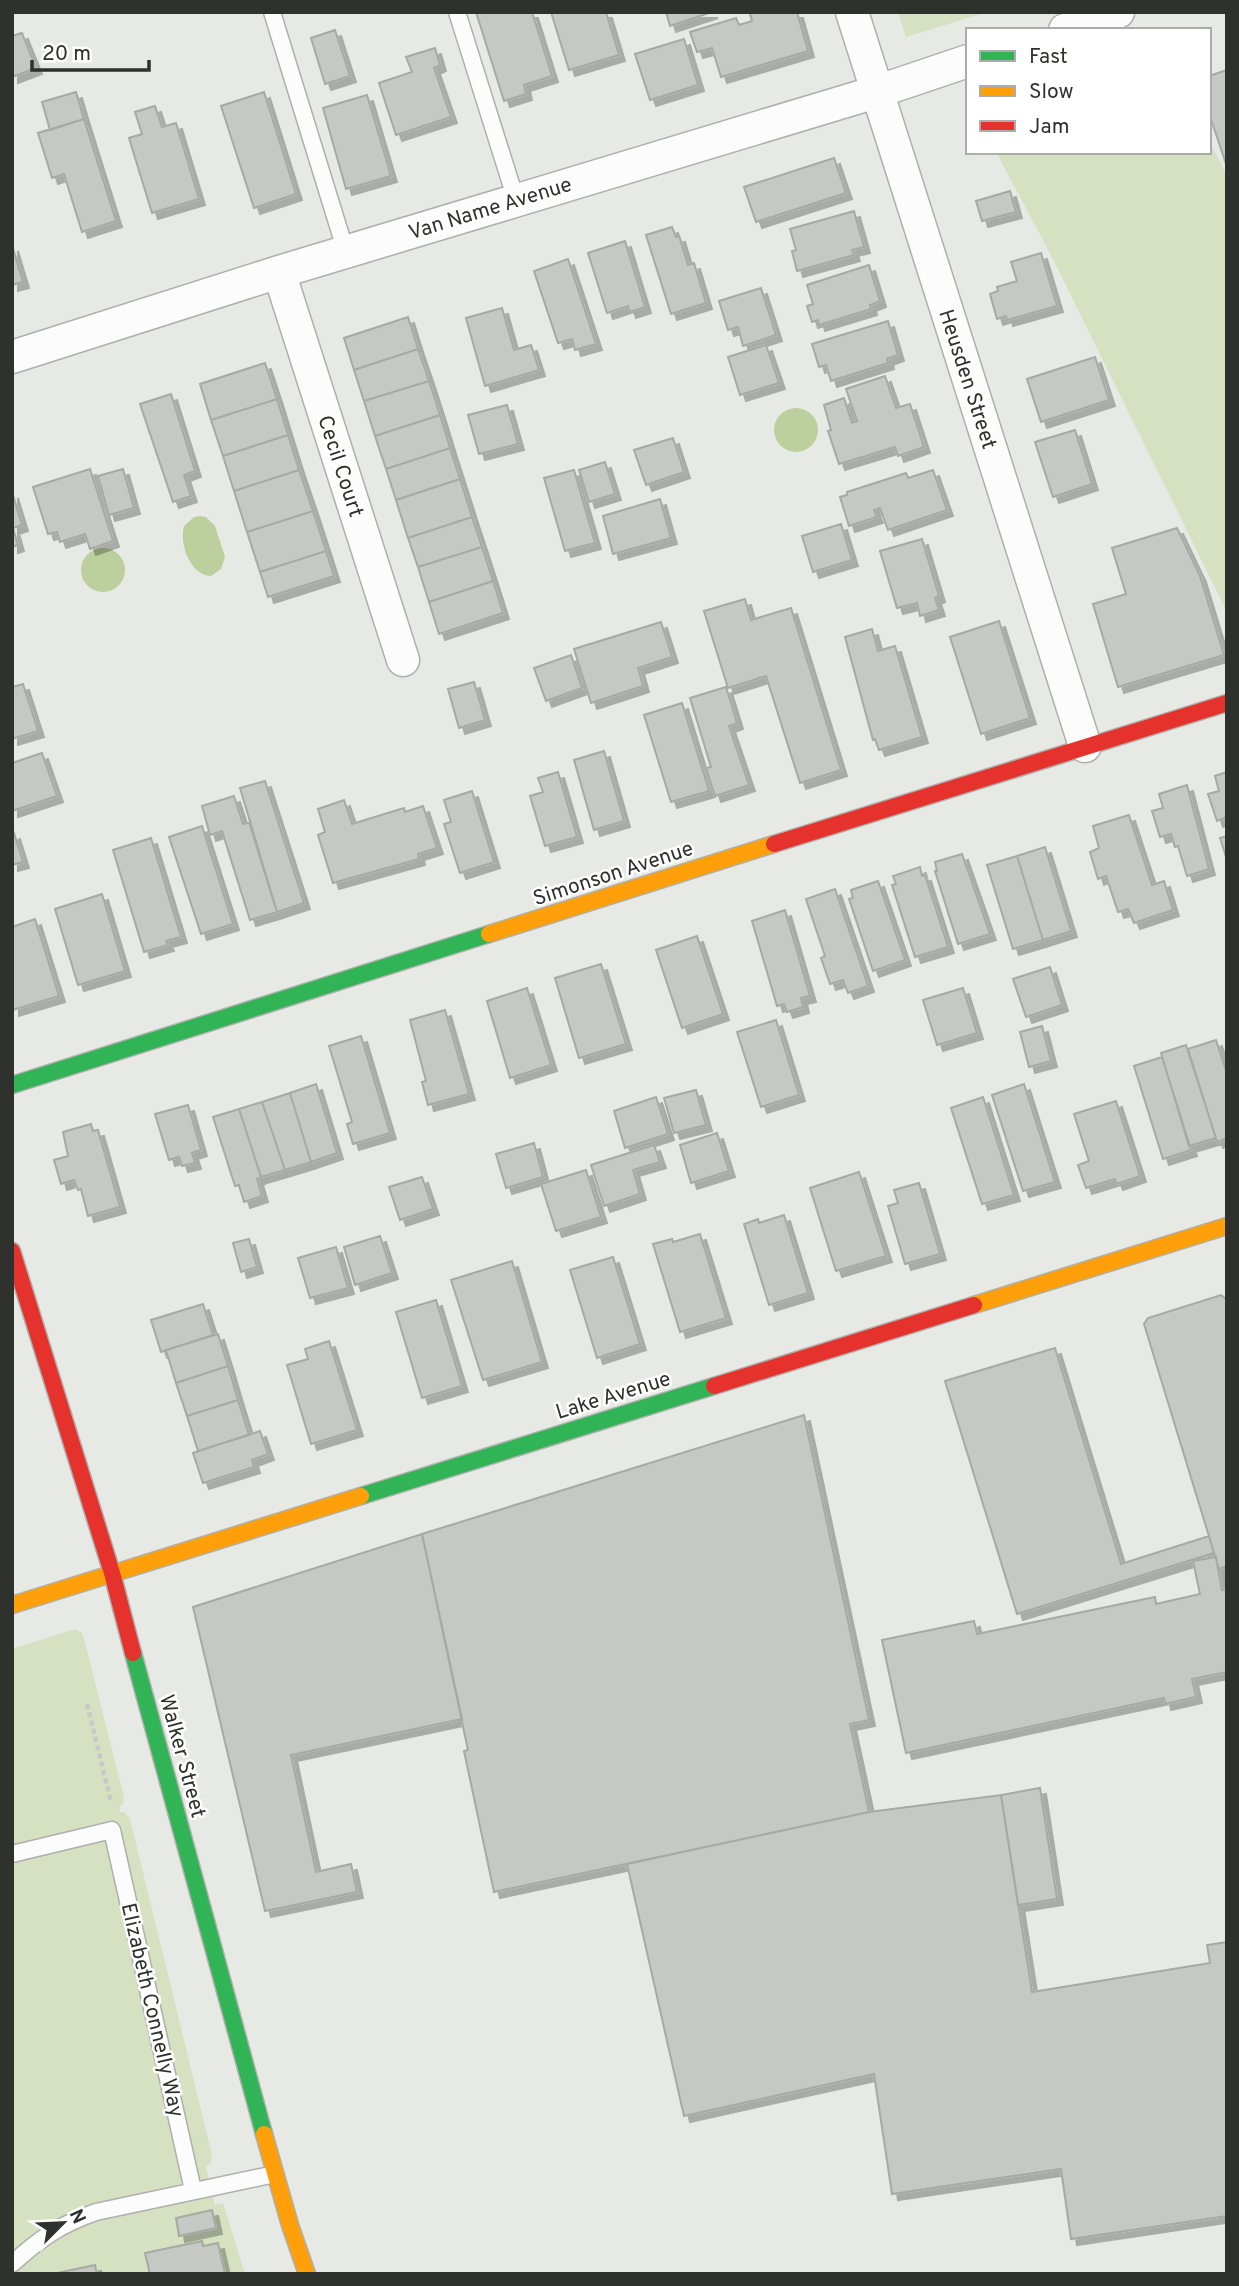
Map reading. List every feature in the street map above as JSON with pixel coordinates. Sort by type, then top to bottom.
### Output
[{"type":"street","name":"Heusden Street","points":[[852,12],[1085,746]]},
{"type":"street","points":[[1071,28],[1118,12]]},
{"type":"street","name":"Van Name Avenue","points":[[12,357],[279,272],[877,92],[960,64]]},
{"type":"street","name":"Cecil Court","points":[[279,272],[403,660]]},
{"type":"street","name":"Simonson Avenue","points":[[12,1085],[1227,703]]},
{"type":"street","name":"Lake Avenue","points":[[12,1605],[1227,1226]]},
{"type":"street","name":"Walker Street","points":[[12,1251],[111,1573],[275,2174],[307,2274]]},
{"type":"lane","points":[[272,12],[346,252]]},
{"type":"lane","points":[[457,12],[516,200]]},
{"type":"lane","name":"Elizabeth Connelly Way","points":[[12,1854],[112,1830],[193,2190]]},
{"type":"lane","points":[[12,2264],[46,2235],[68,2222],[193,2190],[275,2174]]},
{"type":"path","points":[[87,1704],[113,1811]]},
{"type":"shaded area","points":[[898,12],[987,12],[906,37]]},
{"type":"shaded area","points":[[1211,145],[1227,176],[1227,612],[1054,261],[997,154],[1211,154]]},
{"type":"shaded area","points":[[796,408],[805,409],[812,414],[817,421],[817,439],[812,446],[805,451],[796,452],[787,451],[780,446],[775,439],[774,430],[775,421],[780,414],[787,409]]},
{"type":"shaded area","points":[[194,517],[206,517],[215,526],[225,557],[221,569],[211,576],[197,570],[192,564],[183,541],[184,526]]},
{"type":"shaded area","points":[[103,548],[118,555],[125,570],[118,585],[103,592],[88,585],[81,570],[88,555]]},
{"type":"shaded area","points":[[75,1629],[82,1633],[84,1639],[124,1797],[123,1804],[119,1807],[120,1812],[124,1812],[130,1819],[212,2155],[211,2162],[206,2167],[215,2205],[223,2203],[245,2274],[12,2274],[12,1649]]},
{"type":"building","points":[[476,12],[532,12],[552,76],[524,85],[526,94],[504,101]]},
{"type":"building","points":[[551,12],[606,12],[619,55],[569,70]]},
{"type":"building","points":[[666,12],[712,12],[670,26]]},
{"type":"building","points":[[797,12],[808,51],[721,77],[712,48],[697,52],[690,32],[736,18],[739,25],[752,21],[750,14]]},
{"type":"building","points":[[335,30],[350,76],[325,84],[311,38]]},
{"type":"building","points":[[22,33],[36,68],[12,77],[12,36]]},
{"type":"building","points":[[684,39],[698,85],[650,100],[635,54]]},
{"type":"building","points":[[435,48],[440,65],[434,68],[451,117],[396,135],[379,83],[412,72],[406,57]]},
{"type":"building","points":[[1227,70],[1227,167],[1211,119],[1211,75]]},
{"type":"building","points":[[76,92],[84,119],[50,130],[42,102]]},
{"type":"building","points":[[264,92],[296,194],[254,208],[221,106]]},
{"type":"building","points":[[367,95],[391,176],[346,189],[323,108]]},
{"type":"building","points":[[155,106],[162,127],[176,123],[199,199],[152,213],[129,138],[142,134],[135,112]]},
{"type":"building","points":[[84,119],[116,221],[82,232],[64,174],[52,178],[38,133]]},
{"type":"building","points":[[834,158],[846,193],[756,222],[744,187]]},
{"type":"building","points":[[1010,191],[1016,212],[982,221],[976,201]]},
{"type":"building","points":[[854,211],[864,247],[852,250],[854,255],[797,271],[792,251],[796,250],[790,229]]},
{"type":"building","points":[[672,227],[676,237],[679,236],[688,265],[694,263],[706,303],[671,314],[646,235]]},
{"type":"building","points":[[625,241],[645,307],[630,312],[628,306],[607,313],[588,253]]},
{"type":"building","points":[[12,245],[23,282],[12,285]]},
{"type":"building","points":[[1041,253],[1057,306],[1007,320],[1006,316],[997,319],[990,294],[998,291],[997,287],[1017,281],[1011,262]]},
{"type":"building","points":[[568,259],[596,344],[575,350],[572,339],[558,343],[534,271]]},
{"type":"building","points":[[869,265],[880,301],[870,305],[871,309],[819,325],[818,320],[812,322],[807,306],[813,304],[807,285]]},
{"type":"building","points":[[761,288],[776,335],[743,346],[738,327],[728,330],[719,301]]},
{"type":"building","points":[[502,308],[514,350],[531,345],[539,370],[485,386],[466,318]]},
{"type":"building","points":[[408,317],[418,349],[354,370],[344,338]]},
{"type":"building","points":[[888,321],[898,355],[887,359],[888,363],[831,381],[826,365],[819,367],[812,344]]},
{"type":"building","points":[[766,345],[779,383],[740,395],[728,357]]},
{"type":"building","points":[[418,349],[429,381],[364,401],[354,370]]},
{"type":"building","points":[[1095,357],[1109,400],[1041,422],[1027,379]]},
{"type":"building","points":[[265,363],[277,399],[211,420],[200,384]]},
{"type":"building","points":[[885,376],[896,408],[910,404],[924,447],[898,456],[895,447],[839,464],[828,431],[831,430],[824,405],[844,398],[852,423],[857,421],[846,389]]},
{"type":"building","points":[[429,381],[440,415],[375,436],[364,401]]},
{"type":"building","points":[[171,394],[195,471],[184,475],[191,496],[173,502],[140,404]]},
{"type":"building","points":[[277,399],[288,435],[223,456],[211,420]]},
{"type":"building","points":[[507,405],[518,444],[479,454],[468,415]]},
{"type":"building","points":[[440,415],[450,448],[386,469],[375,436]]},
{"type":"building","points":[[1075,430],[1092,484],[1053,497],[1035,442]]},
{"type":"building","points":[[288,435],[299,470],[234,491],[223,456]]},
{"type":"building","points":[[673,438],[684,472],[646,485],[634,450]]},
{"type":"building","points":[[450,448],[460,479],[396,500],[386,469]]},
{"type":"building","points":[[605,462],[615,494],[589,502],[579,470]]},
{"type":"building","points":[[90,469],[113,541],[90,549],[85,534],[60,542],[57,532],[48,534],[33,487]]},
{"type":"building","points":[[123,469],[134,508],[109,515],[98,476]]},
{"type":"building","points":[[299,470],[313,511],[247,532],[234,491]]},
{"type":"building","points":[[574,470],[595,543],[565,551],[544,478]]},
{"type":"building","points":[[933,470],[947,510],[888,530],[880,508],[874,510],[877,517],[849,526],[840,497],[847,495],[847,492],[906,473],[908,478]]},
{"type":"building","points":[[460,479],[472,517],[408,538],[396,500]]},
{"type":"building","points":[[12,492],[22,525],[13,528],[18,545],[12,547]]},
{"type":"building","points":[[660,499],[671,538],[613,554],[603,516]]},
{"type":"building","points":[[313,511],[326,551],[260,572],[247,532]]},
{"type":"building","points":[[472,517],[482,547],[418,567],[408,538]]},
{"type":"building","points":[[841,524],[852,560],[813,572],[802,536]]},
{"type":"building","points":[[1177,528],[1200,576],[1224,655],[1118,687],[1093,604],[1126,594],[1112,548]]},
{"type":"building","points":[[922,539],[939,596],[935,598],[939,610],[920,616],[917,603],[897,608],[880,551]]},
{"type":"building","points":[[482,547],[493,581],[429,602],[418,567]]},
{"type":"building","points":[[326,551],[334,576],[268,597],[260,572]]},
{"type":"building","points":[[493,581],[503,613],[439,634],[429,602]]},
{"type":"building","points":[[745,599],[751,620],[791,608],[841,770],[800,783],[766,676],[728,688],[704,611]]},
{"type":"building","points":[[999,621],[1030,718],[981,734],[950,637]]},
{"type":"building","points":[[661,622],[672,657],[638,668],[643,686],[591,703],[574,649]]},
{"type":"building","points":[[872,629],[878,651],[895,646],[922,737],[879,750],[875,739],[873,740],[845,637]]},
{"type":"building","points":[[571,655],[582,688],[546,701],[534,668]]},
{"type":"building","points":[[474,682],[485,720],[459,728],[448,689]]},
{"type":"building","points":[[23,684],[38,731],[12,739],[12,687]]},
{"type":"building","points":[[726,687],[737,723],[729,726],[749,785],[715,796],[706,768],[711,767],[690,698]]},
{"type":"building","points":[[682,703],[709,791],[671,802],[644,715]]},
{"type":"building","points":[[604,751],[624,821],[594,830],[574,760]]},
{"type":"building","points":[[42,753],[57,796],[12,811],[12,763]]},
{"type":"building","points":[[558,772],[577,837],[545,846],[530,796],[543,792],[538,778]]},
{"type":"building","points":[[1227,772],[1227,817],[1217,821],[1208,794],[1219,791],[1215,776]]},
{"type":"building","points":[[265,781],[304,903],[277,912],[240,788]]},
{"type":"building","points":[[1187,785],[1209,869],[1187,876],[1178,846],[1175,847],[1171,834],[1160,837],[1152,811],[1163,808],[1159,794]]},
{"type":"building","points":[[472,791],[494,862],[460,873],[444,824],[451,822],[444,800]]},
{"type":"building","points":[[234,796],[243,824],[249,822],[277,912],[250,920],[222,831],[210,835],[202,806]]},
{"type":"building","points":[[344,800],[352,824],[404,808],[405,812],[423,806],[437,848],[418,854],[419,859],[333,883],[318,835],[325,832],[318,809]]},
{"type":"building","points":[[1129,815],[1152,885],[1164,881],[1173,910],[1134,923],[1128,909],[1118,912],[1106,876],[1098,879],[1090,852],[1099,848],[1093,826]]},
{"type":"building","points":[[202,826],[233,924],[201,934],[169,837]]},
{"type":"building","points":[[14,833],[23,862],[12,865],[12,834]]},
{"type":"building","points":[[1227,836],[1227,860],[1220,838]]},
{"type":"building","points":[[151,838],[181,937],[166,941],[168,945],[144,952],[113,850]]},
{"type":"building","points":[[1045,847],[1071,931],[1043,940],[1017,856]]},
{"type":"building","points":[[962,854],[990,934],[958,944],[935,871],[935,862]]},
{"type":"building","points":[[1017,856],[1043,940],[1013,949],[987,865]]},
{"type":"building","points":[[920,867],[948,947],[915,957],[892,885],[896,884],[893,876]]},
{"type":"building","points":[[878,881],[905,960],[873,971],[849,899],[853,898],[851,890]]},
{"type":"building","points":[[835,889],[868,986],[848,993],[843,980],[830,984],[821,958],[825,956],[806,899]]},
{"type":"building","points":[[102,894],[125,971],[78,985],[55,909]]},
{"type":"building","points":[[785,910],[810,996],[801,998],[803,1007],[787,1012],[784,1004],[777,1006],[752,921]]},
{"type":"building","points":[[35,919],[59,996],[13,1010],[12,927]]},
{"type":"building","points":[[697,936],[723,1014],[682,1028],[656,950]]},
{"type":"building","points":[[601,964],[626,1044],[579,1058],[555,978]]},
{"type":"building","points":[[1050,967],[1062,1005],[1026,1017],[1013,979]]},
{"type":"building","points":[[527,988],[551,1065],[510,1078],[487,1001]]},
{"type":"building","points":[[963,988],[977,1033],[937,1045],[923,1000]]},
{"type":"building","points":[[445,1010],[469,1094],[428,1105],[422,1082],[426,1081],[410,1020]]},
{"type":"building","points":[[776,1020],[799,1095],[761,1107],[737,1032]]},
{"type":"building","points":[[1042,1026],[1051,1061],[1029,1067],[1020,1032]]},
{"type":"building","points":[[361,1036],[390,1133],[353,1144],[347,1124],[352,1122],[329,1046]]},
{"type":"building","points":[[1216,1040],[1227,1074],[1227,1138],[1217,1142],[1188,1049]]},
{"type":"building","points":[[1186,1045],[1216,1138],[1189,1146],[1161,1053]]},
{"type":"building","points":[[1162,1057],[1191,1150],[1163,1159],[1134,1066]]},
{"type":"building","points":[[316,1084],[337,1153],[311,1162],[290,1093]]},
{"type":"building","points":[[1024,1084],[1055,1182],[1023,1191],[992,1095]]},
{"type":"building","points":[[696,1090],[706,1125],[674,1133],[664,1098]]},
{"type":"building","points":[[290,1093],[311,1162],[285,1170],[262,1102]]},
{"type":"building","points":[[656,1097],[668,1134],[625,1148],[614,1111]]},
{"type":"building","points":[[983,1097],[1014,1195],[982,1204],[951,1108]]},
{"type":"building","points":[[1116,1101],[1140,1176],[1117,1184],[1115,1179],[1086,1188],[1078,1165],[1089,1161],[1074,1114]]},
{"type":"building","points":[[262,1102],[285,1170],[261,1177],[239,1109]]},
{"type":"building","points":[[188,1105],[201,1150],[192,1153],[195,1163],[182,1166],[179,1157],[169,1160],[155,1114]]},
{"type":"building","points":[[239,1109],[261,1177],[257,1179],[262,1196],[244,1202],[239,1185],[235,1186],[213,1117]]},
{"type":"building","points":[[91,1124],[93,1131],[98,1130],[120,1207],[88,1216],[81,1189],[78,1190],[74,1180],[61,1184],[54,1160],[68,1156],[63,1132]]},
{"type":"building","points":[[717,1133],[729,1171],[691,1183],[680,1145]]},
{"type":"building","points":[[534,1143],[543,1177],[506,1188],[496,1154]]},
{"type":"building","points":[[654,1145],[660,1162],[633,1170],[640,1194],[604,1206],[591,1165]]},
{"type":"building","points":[[586,1170],[601,1217],[556,1231],[541,1184]]},
{"type":"building","points":[[859,1172],[886,1256],[836,1271],[810,1188]]},
{"type":"building","points":[[422,1177],[433,1209],[400,1220],[389,1187]]},
{"type":"building","points":[[919,1183],[940,1254],[905,1264],[888,1206],[898,1203],[894,1190]]},
{"type":"building","points":[[784,1215],[808,1293],[769,1305],[744,1224],[758,1219],[759,1223]]},
{"type":"building","points":[[700,1234],[726,1318],[680,1332],[653,1244],[672,1239],[673,1242]]},
{"type":"building","points":[[380,1236],[392,1273],[355,1285],[344,1247]]},
{"type":"building","points":[[249,1239],[257,1267],[241,1272],[233,1243]]},
{"type":"building","points":[[336,1247],[348,1288],[310,1298],[298,1258]]},
{"type":"building","points":[[613,1257],[640,1344],[597,1358],[570,1270]]},
{"type":"building","points":[[512,1261],[542,1362],[483,1380],[451,1280]]},
{"type":"building","points":[[1221,1295],[1227,1300],[1227,1566],[1219,1569],[1144,1324],[1148,1318]]},
{"type":"building","points":[[436,1300],[462,1386],[422,1398],[396,1312]]},
{"type":"building","points":[[203,1304],[213,1335],[161,1352],[151,1320]]},
{"type":"building","points":[[218,1334],[228,1366],[176,1383],[166,1350]]},
{"type":"building","points":[[329,1341],[357,1430],[311,1444],[287,1365],[308,1359],[305,1349]]},
{"type":"building","points":[[1055,1348],[1121,1564],[1209,1536],[1214,1553],[1017,1614],[945,1381]]},
{"type":"building","points":[[228,1366],[238,1400],[187,1416],[176,1383]]},
{"type":"building","points":[[238,1400],[249,1435],[198,1451],[187,1416]]},
{"type":"building","points":[[804,1415],[869,1720],[850,1724],[869,1812],[494,1892],[464,1751],[468,1750],[422,1534]]},
{"type":"building","points":[[260,1431],[268,1454],[252,1460],[254,1467],[203,1483],[193,1453]]},
{"type":"building","points":[[422,1534],[462,1719],[291,1755],[316,1872],[351,1864],[357,1892],[265,1911],[193,1607]]},
{"type":"building","points":[[1216,1557],[1222,1590],[1227,1589],[1227,1672],[1192,1679],[1196,1697],[1165,1704],[1164,1698],[906,1753],[882,1640],[974,1621],[977,1634],[1155,1597],[1156,1604],[1200,1594],[1193,1561]]},
{"type":"building","points":[[1040,1788],[1057,1899],[1018,1905],[1001,1795]]},
{"type":"building","points":[[1001,1795],[1032,1992],[1210,1963],[1207,1945],[1227,1942],[1227,2216],[1071,2239],[1061,2169],[892,2194],[874,2074],[684,2116],[627,1864],[869,1812]]},
{"type":"building","points":[[212,2210],[216,2228],[179,2236],[176,2218]]},
{"type":"building","points":[[202,2241],[203,2246],[218,2243],[225,2274],[150,2274],[145,2253]]},
{"type":"building","points":[[95,2265],[97,2274],[57,2274],[57,2273]]},
{"type":"traffic: fast","points":[[12,1085],[489,934]]},
{"type":"traffic: fast","points":[[361,1496],[714,1386]]},
{"type":"traffic: fast","points":[[133,1653],[264,2134]]},
{"type":"traffic: slow","points":[[489,934],[774,844]]},
{"type":"traffic: slow","points":[[974,1305],[1227,1226]]},
{"type":"traffic: slow","points":[[12,1605],[361,1496]]},
{"type":"traffic: slow","points":[[264,2134],[307,2274]]},
{"type":"traffic: jam","points":[[774,844],[1227,703]]},
{"type":"traffic: jam","points":[[12,1251],[112,1573],[133,1653]]},
{"type":"traffic: jam","points":[[714,1386],[974,1305]]}]
